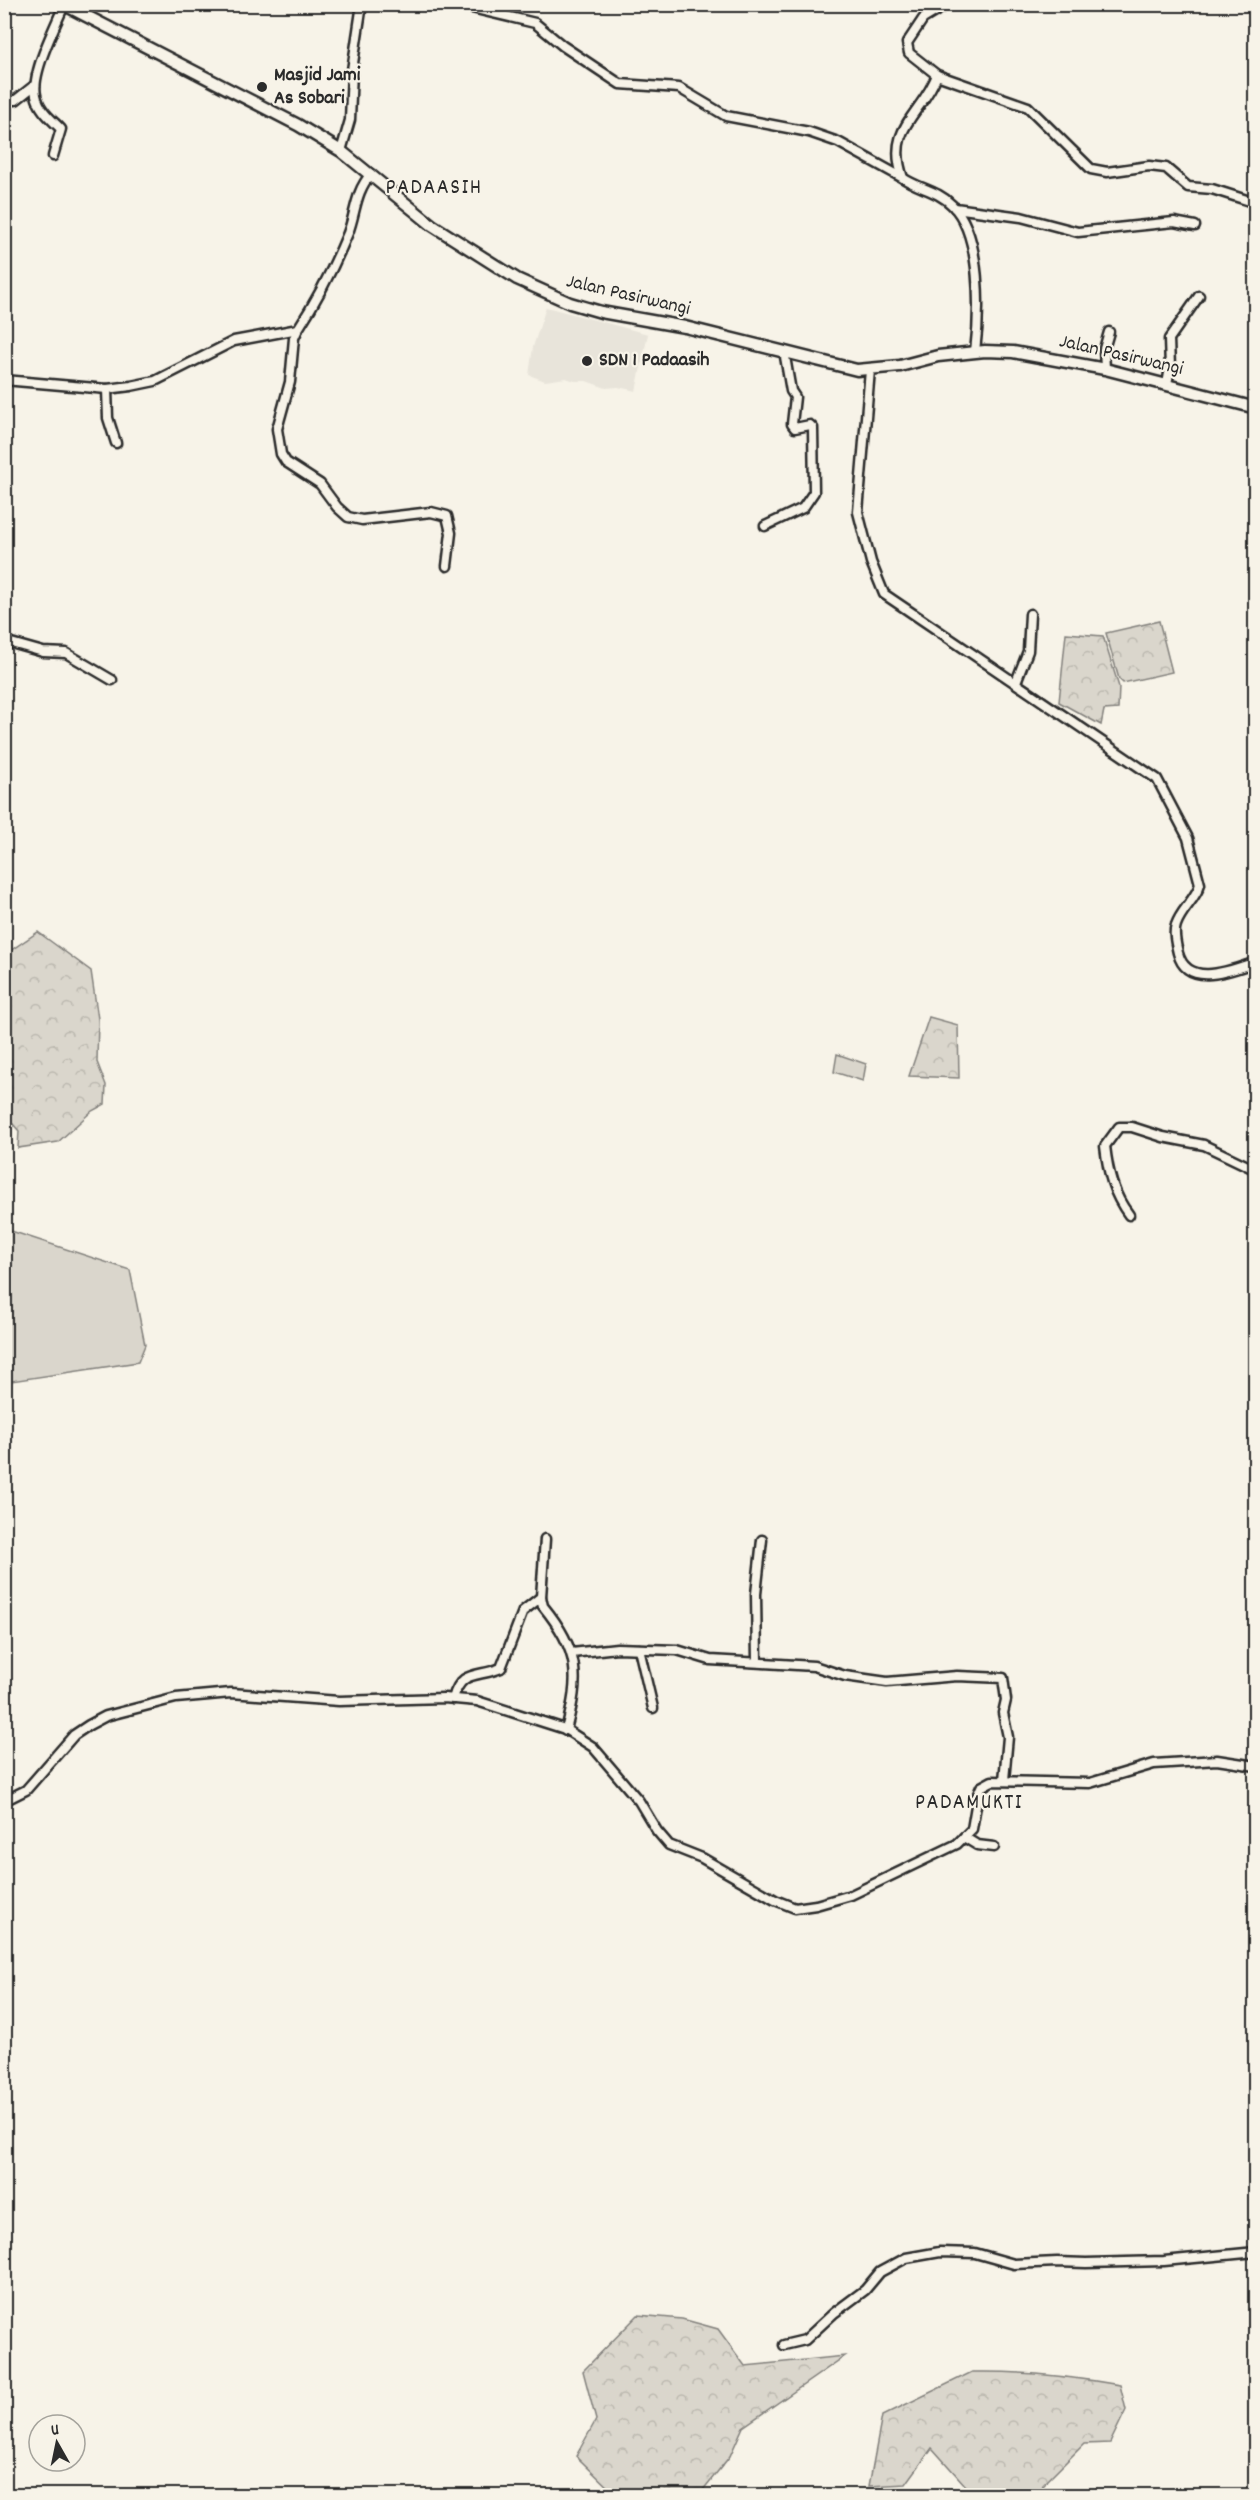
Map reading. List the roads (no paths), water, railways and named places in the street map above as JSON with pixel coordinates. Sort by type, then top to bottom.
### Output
[{"type":"street","points":[[341,151],[350,120],[352,70],[362,4]]},
{"type":"street","points":[[455,4],[535,23],[563,46],[620,84],[679,88],[726,116],[809,132],[838,142],[903,178],[930,189],[955,208],[964,223],[975,271],[978,312],[975,352]]},
{"type":"street","points":[[948,4],[923,20],[907,43],[909,53],[937,75],[1028,107],[1091,170],[1107,172],[1149,166],[1166,168],[1188,187],[1212,189],[1256,203]]},
{"type":"street","points":[[53,156],[61,129],[45,114],[36,97],[35,85],[63,5]]},
{"type":"street","name":"Jalan Pasirwangi","points":[[63,5],[298,125],[341,151],[432,225],[500,269],[548,295],[601,312],[685,327],[829,364],[870,370],[900,366],[938,356],[975,352],[1013,352],[1105,369],[1256,408]]},
{"type":"street","points":[[903,178],[898,163],[900,139],[905,125],[937,75]]},
{"type":"street","points":[[4,100],[16,100],[35,85]]},
{"type":"street","points":[[371,174],[358,193],[352,222],[331,271],[294,338],[290,382],[277,429],[281,454],[286,462],[320,484],[348,517],[362,520],[431,512],[447,516],[451,533],[447,566]]},
{"type":"street","points":[[955,208],[1021,217],[1078,232],[1174,222],[1195,226]]},
{"type":"street","points":[[1167,384],[1170,368],[1169,339],[1198,296]]},
{"type":"street","points":[[4,380],[107,389],[154,381],[234,341],[298,329]]},
{"type":"street","points":[[1105,369],[1104,349],[1109,332]]},
{"type":"street","points":[[765,526],[803,508],[816,485],[813,428],[810,425],[795,428],[792,424],[795,397],[791,391],[784,351]]},
{"type":"street","points":[[870,370],[858,512],[879,585],[884,594],[1154,776],[1164,787],[1188,838],[1200,884],[1182,911],[1175,927],[1177,948],[1184,966],[1194,972],[1210,974],[1256,962]]},
{"type":"street","points":[[107,389],[108,418],[116,443]]},
{"type":"street","points":[[1016,682],[1028,651],[1030,614]]},
{"type":"street","points":[[4,641],[43,652],[66,653],[112,680]]},
{"type":"street","points":[[1130,1215],[1114,1193],[1107,1166],[1105,1146],[1119,1127],[1132,1127],[1163,1137],[1204,1145],[1256,1170]]},
{"type":"street","points":[[544,1539],[541,1597],[543,1606],[572,1653],[577,1676],[566,1730]]},
{"type":"street","points":[[757,1661],[756,1594],[762,1540]]},
{"type":"street","points":[[453,1699],[457,1684],[469,1675],[487,1674],[501,1668],[523,1611],[541,1597]]},
{"type":"street","points":[[572,1653],[639,1649],[677,1650],[710,1660],[814,1665],[844,1676],[887,1682],[957,1676],[1003,1678],[1006,1697],[1003,1711],[1008,1737],[1004,1780]]},
{"type":"street","points":[[639,1649],[653,1708]]},
{"type":"street","points":[[4,1801],[26,1790],[74,1736],[89,1725],[106,1716],[176,1698],[231,1692],[339,1701],[453,1699],[487,1704],[566,1730],[603,1756],[669,1845],[710,1862],[775,1900],[795,1908],[816,1905],[851,1895],[957,1844],[972,1829],[975,1801],[981,1787],[992,1781],[1090,1784],[1154,1764],[1217,1760],[1256,1766]]},
{"type":"street","points":[[964,1838],[977,1845],[994,1847]]},
{"type":"street","points":[[784,2345],[805,2340],[834,2313],[865,2290],[880,2272],[906,2258],[940,2252],[975,2253],[1014,2264],[1086,2263],[1164,2261],[1256,2252]]},
{"type":"place","name":"Masjid Jami As Sobari","points":[[262,87]]},
{"type":"place","name":"SDN 1 Padaasih","points":[[587,361]]},
{"type":"district","name":"PADAASIH","points":[[434,188]]},
{"type":"district","name":"PADAMUKTI","points":[[969,1803]]}]
